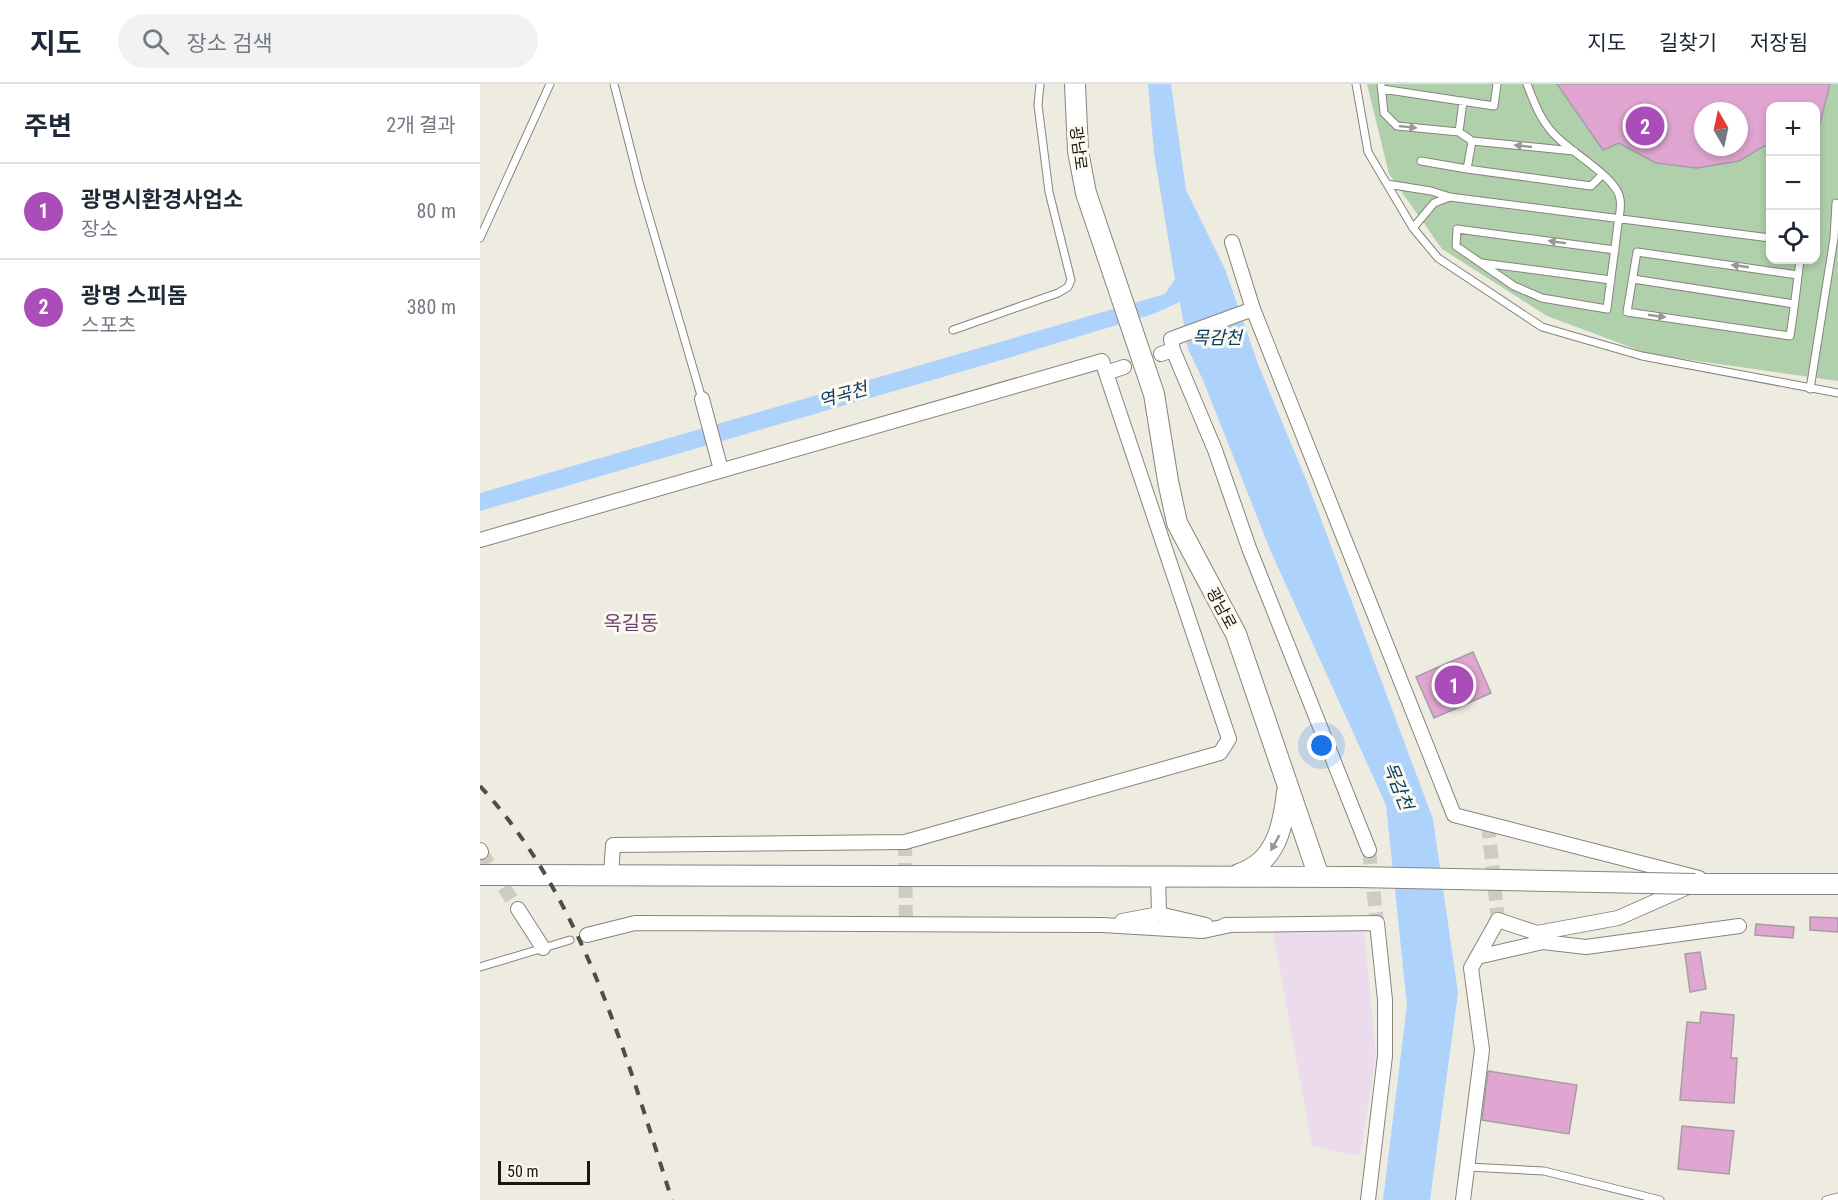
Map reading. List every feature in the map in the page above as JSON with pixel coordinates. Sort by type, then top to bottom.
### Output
[{"type":"main road","name":"광남로","points":[[1075,84],[1076,131],[1082,173],[1114,279],[1154,394],[1167,481],[1177,523],[1236,634],[1319,876]]},
{"type":"main road","points":[[1230,877],[1257,866],[1273,847],[1284,823],[1288,787]]},
{"type":"main road","points":[[480,875],[1319,876],[1695,884],[1838,884]]},
{"type":"street","points":[[1232,242],[1253,309],[1454,815],[1720,884]]},
{"type":"street","points":[[1253,309],[1168,347],[1215,450],[1249,548],[1369,850]]},
{"type":"street","points":[[480,540],[1102,361],[1229,739],[1220,753],[905,842],[613,845],[610,875]]},
{"type":"street","points":[[1106,373],[1124,367]]},
{"type":"street","points":[[702,399],[721,470]]},
{"type":"street","points":[[1158,877],[1159,914]]},
{"type":"street","points":[[1462,1200],[1482,1050],[1471,969],[1498,920],[1537,933],[1554,930],[1618,918],[1695,884]]},
{"type":"street","points":[[518,909],[543,948]]},
{"type":"street","points":[[1102,925],[1159,914],[1206,925],[1377,923],[1385,1000],[1385,1056],[1368,1200]]},
{"type":"street","points":[[586,934],[635,923],[1102,925],[1203,931],[1232,925]]},
{"type":"street","points":[[1477,957],[1543,942],[1586,947],[1739,927]]},
{"type":"street","points":[[1543,942],[1554,930]]},
{"type":"lane","points":[[480,238],[550,84]]},
{"type":"lane","points":[[614,84],[640,186],[702,399]]},
{"type":"lane","points":[[953,330],[1058,293],[1068,287],[1071,280],[1049,192],[1038,105],[1040,84]]},
{"type":"lane","points":[[1356,84],[1368,152],[1413,228],[1438,258],[1542,327],[1642,356],[1838,393]]},
{"type":"lane","points":[[1497,84],[1494,106],[1382,86],[1384,113],[1397,126],[1459,132],[1472,141],[1574,151]]},
{"type":"lane","points":[[1527,84],[1540,117],[1558,139],[1602,175],[1621,197],[1619,218],[1615,250],[1607,309],[1542,298],[1514,286],[1456,246],[1457,230],[1615,250]]},
{"type":"lane","points":[[1459,132],[1463,101]]},
{"type":"lane","points":[[1467,169],[1472,141]]},
{"type":"lane","points":[[1421,161],[1591,186],[1602,175]]},
{"type":"lane","points":[[1387,184],[1431,190],[1450,196],[1766,237]]},
{"type":"lane","points":[[1413,228],[1434,203],[1450,196]]},
{"type":"lane","points":[[1810,389],[1834,238],[1836,202]]},
{"type":"lane","points":[[1798,275],[1637,252],[1627,312],[1790,336],[1799,264]]},
{"type":"lane","points":[[1480,263],[1611,280]]},
{"type":"lane","points":[[1632,279],[1794,304]]},
{"type":"lane","points":[[480,967],[570,940]]},
{"type":"lane","points":[[1468,1167],[1544,1171],[1660,1200]]},
{"type":"lane","points":[[1827,1200],[1838,1197]]},
{"type":"shaded area","points":[[1364,930],[1376,1056],[1360,1156],[1312,1146],[1273,932]]},
{"type":"green space","points":[[1367,84],[1838,84],[1838,381],[1649,354],[1547,316],[1442,249],[1389,174]]},
{"type":"water","name":"목감천","points":[[1148,84],[1171,84],[1186,190],[1225,269],[1258,364],[1309,487],[1433,819],[1458,993],[1430,1200],[1383,1200],[1407,1005],[1386,805],[1271,552],[1203,380],[1188,349],[1180,302],[1153,314],[998,361],[480,511],[480,493],[1165,294],[1175,279],[1154,153]]},
{"type":"building","points":[[1557,84],[1830,84],[1820,123],[1820,102],[1766,102],[1766,146],[1748,156],[1748,102],[1694,102],[1694,156],[1747,156],[1739,161],[1697,168],[1656,163],[1619,143],[1603,150]]},
{"type":"building","points":[[1473,652],[1491,693],[1434,718],[1416,677]]},
{"type":"building","points":[[1810,917],[1838,918],[1838,932],[1810,930]]},
{"type":"building","points":[[1756,924],[1794,927],[1793,938],[1755,935]]},
{"type":"building","points":[[1700,952],[1706,989],[1690,992],[1685,954]]},
{"type":"building","points":[[1701,1012],[1734,1015],[1731,1058],[1737,1058],[1734,1103],[1680,1100],[1687,1022],[1700,1023]]},
{"type":"building","points":[[1488,1071],[1577,1085],[1569,1134],[1482,1120]]},
{"type":"building","points":[[1682,1126],[1734,1131],[1729,1174],[1678,1169]]},
{"type":"tunnel","points":[[1488,824],[1498,920]]},
{"type":"tunnel","points":[[905,842],[906,924]]},
{"type":"tunnel","points":[[1369,850],[1377,923]]},
{"type":"tunnel","points":[[481,852],[518,909]]},
{"type":"railway","points":[[480,786],[516,830],[547,878],[574,929],[598,982],[618,1036],[672,1200]]},
{"type":"place","name":"광명 스피돔","points":[[1645,126]]},
{"type":"place","name":"광명시환경사업소","points":[[1454,685]]},
{"type":"district","name":"옥길동","points":[[631,623]]},
{"type":"water label","name":"역곡천","points":[[843,395]]}]
